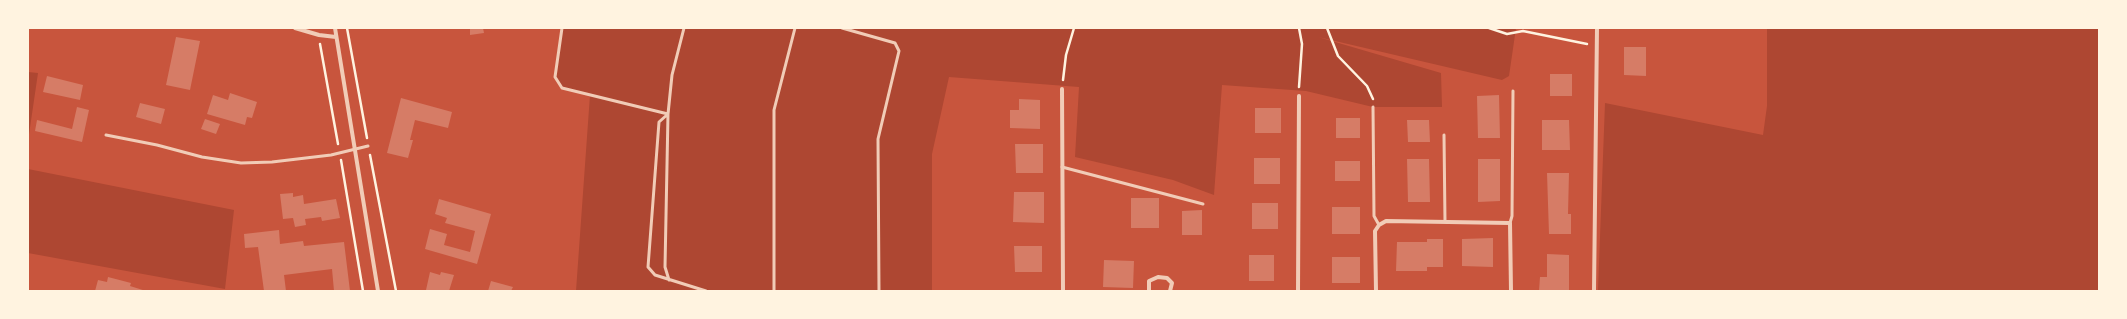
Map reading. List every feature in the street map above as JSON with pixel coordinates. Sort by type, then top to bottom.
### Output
[{"type":"street","points":[[294,28],[319,35],[336,36]]},
{"type":"street","points":[[335,28],[378,291]]},
{"type":"street","points":[[1594,291],[1597,28]]},
{"type":"street","points":[[1062,89],[1063,291]]},
{"type":"street","points":[[1298,291],[1299,96]]},
{"type":"street","points":[[1376,291],[1375,231],[1379,225],[1386,221],[1510,223],[1511,291]]},
{"type":"street","points":[[1149,291],[1149,281],[1158,276],[1167,278],[1172,283],[1170,291]]},
{"type":"lane","points":[[562,28],[555,77],[562,88],[668,114]]},
{"type":"lane","points":[[668,280],[665,267],[668,114],[672,75],[684,28]]},
{"type":"lane","points":[[774,291],[774,110],[795,28]]},
{"type":"lane","points":[[842,28],[895,43],[899,51],[878,139],[879,291]]},
{"type":"lane","points":[[1510,223],[1512,216],[1513,91]]},
{"type":"lane","points":[[1373,107],[1374,216],[1379,225]]},
{"type":"lane","points":[[668,114],[659,122],[648,267],[655,275],[706,291]]},
{"type":"lane","points":[[106,135],[157,145],[202,157],[240,163],[272,162],[354,150],[368,146]]},
{"type":"lane","points":[[1444,135],[1445,222]]},
{"type":"lane","points":[[1062,166],[1203,204]]},
{"type":"path","points":[[347,28],[396,291]]},
{"type":"path","points":[[1062,89],[1066,55],[1074,28]]},
{"type":"path","points":[[1299,28],[1302,44],[1299,96]]},
{"type":"path","points":[[1327,28],[1338,56],[1367,86],[1373,101],[1373,107]]},
{"type":"path","points":[[1489,28],[1507,34],[1523,31],[1597,46]]},
{"type":"shaded area","points":[[562,28],[1516,28],[1509,76],[1502,80],[1318,37],[1441,73],[1442,107],[1373,107],[1306,91],[1222,85],[1214,195],[1173,180],[1075,157],[1079,87],[949,77],[932,154],[932,291],[576,291],[590,95],[562,88],[555,77]]},
{"type":"shaded area","points":[[1767,28],[2099,28],[2099,291],[1598,291],[1605,103],[1763,135],[1767,106]]},
{"type":"shaded area","points":[[28,72],[38,73],[28,141]]},
{"type":"shaded area","points":[[28,169],[234,210],[225,289],[28,253]]},
{"type":"building","points":[[470,28],[483,28],[484,33],[470,35]]},
{"type":"building","points":[[176,37],[200,41],[190,90],[166,85]]},
{"type":"building","points":[[1624,47],[1646,47],[1646,76],[1624,75]]},
{"type":"building","points":[[1550,74],[1572,74],[1572,96],[1550,96]]},
{"type":"building","points":[[47,76],[83,85],[80,100],[43,92]]},
{"type":"building","points":[[230,93],[257,102],[252,118],[247,117],[245,125],[207,114],[213,95],[228,100]]},
{"type":"building","points":[[1499,95],[1500,138],[1478,138],[1477,96]]},
{"type":"building","points":[[401,98],[452,112],[448,128],[415,120],[410,140],[413,140],[408,158],[387,153]]},
{"type":"building","points":[[1019,99],[1040,100],[1040,129],[1010,128],[1010,110],[1019,110]]},
{"type":"building","points":[[140,103],[165,109],[161,124],[136,117]]},
{"type":"building","points":[[77,107],[89,110],[82,142],[35,131],[37,120],[72,129]]},
{"type":"building","points":[[1255,108],[1281,108],[1281,133],[1255,133]]},
{"type":"building","points":[[1336,118],[1360,118],[1360,138],[1336,138]]},
{"type":"building","points":[[205,119],[220,124],[216,134],[201,129]]},
{"type":"building","points":[[1407,120],[1429,120],[1430,142],[1408,142]]},
{"type":"building","points":[[1542,120],[1569,120],[1570,150],[1542,150]]},
{"type":"building","points":[[1015,144],[1043,144],[1043,173],[1016,173]]},
{"type":"building","points":[[1254,158],[1280,158],[1280,184],[1254,184]]},
{"type":"building","points":[[1407,159],[1429,159],[1430,202],[1408,202]]},
{"type":"building","points":[[1478,159],[1500,159],[1500,201],[1478,202]]},
{"type":"building","points":[[1335,161],[1360,161],[1360,181],[1335,181]]},
{"type":"building","points":[[1547,173],[1569,173],[1568,214],[1571,214],[1571,234],[1549,234]]},
{"type":"building","points":[[1014,192],[1044,192],[1044,223],[1013,222]]},
{"type":"building","points":[[293,193],[293,197],[303,195],[304,204],[336,199],[340,218],[322,221],[321,217],[305,219],[306,225],[295,227],[293,218],[283,219],[280,194]]},
{"type":"building","points":[[1131,198],[1159,198],[1159,228],[1131,228]]},
{"type":"building","points":[[439,199],[491,214],[477,264],[425,249],[430,229],[447,234],[444,245],[470,252],[475,231],[445,223],[447,218],[435,214]]},
{"type":"building","points":[[1252,203],[1278,203],[1278,229],[1252,229]]},
{"type":"building","points":[[1332,207],[1360,207],[1360,234],[1332,234]]},
{"type":"building","points":[[1202,210],[1202,235],[1182,235],[1182,211]]},
{"type":"building","points":[[279,230],[280,244],[303,241],[304,246],[344,242],[350,291],[334,291],[332,269],[284,275],[286,291],[264,291],[258,247],[245,248],[244,234]]},
{"type":"building","points":[[1493,238],[1493,267],[1462,266],[1462,239]]},
{"type":"building","points":[[1427,239],[1443,239],[1443,267],[1427,267],[1427,271],[1396,271],[1397,242],[1427,242]]},
{"type":"building","points":[[1014,246],[1042,246],[1042,272],[1015,272]]},
{"type":"building","points":[[1547,254],[1569,255],[1569,291],[1539,291],[1540,277],[1547,277]]},
{"type":"building","points":[[1249,255],[1274,255],[1274,281],[1249,281]]},
{"type":"building","points":[[1332,257],[1360,257],[1360,283],[1332,283]]},
{"type":"building","points":[[1104,260],[1134,261],[1133,288],[1103,287]]},
{"type":"building","points":[[430,272],[440,275],[441,272],[454,275],[449,291],[426,290]]},
{"type":"building","points":[[108,277],[131,283],[130,286],[146,291],[95,291],[98,280],[107,282]]},
{"type":"building","points":[[491,281],[513,287],[511,291],[488,291]]}]
